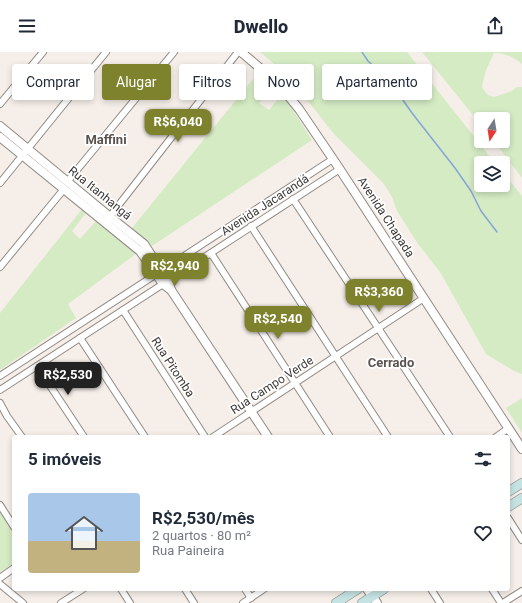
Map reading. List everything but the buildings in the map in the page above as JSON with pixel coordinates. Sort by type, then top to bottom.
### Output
[{"type":"main road","points":[[510,491],[522,483]]},
{"type":"main road","points":[[510,506],[521,498]]},
{"type":"main road","points":[[336,603],[355,591]]},
{"type":"main road","points":[[362,603],[372,596]]},
{"type":"street","points":[[0,104],[43,52]]},
{"type":"street","points":[[0,183],[106,52]]},
{"type":"street","points":[[0,267],[174,52]]},
{"type":"street","points":[[107,219],[238,52]]},
{"type":"street","name":"Avenida Chapada","points":[[241,52],[266,73],[286,93],[298,109],[340,169],[522,449]]},
{"type":"street","name":"Rua Itanhangá","points":[[0,126],[25,152],[107,219],[144,244],[159,273],[267,435]]},
{"type":"street","name":"Rua Itanhangá","points":[[0,137],[25,152]]},
{"type":"street","points":[[0,376],[333,159]]},
{"type":"street","name":"Avenida Jacarandá","points":[[0,390],[340,169]]},
{"type":"street","points":[[293,186],[299,189],[301,194]]},
{"type":"street","points":[[294,199],[449,435]]},
{"type":"street","points":[[251,226],[387,435]]},
{"type":"street","points":[[210,253],[329,435]]},
{"type":"street","name":"Rua Campo Verde","points":[[216,435],[424,298]]},
{"type":"street","name":"Rua Pitomba","points":[[123,310],[204,435]]},
{"type":"street","points":[[80,338],[144,435]]},
{"type":"street","points":[[37,366],[83,435]]},
{"type":"street","points":[[0,403],[21,435]]},
{"type":"street","points":[[499,435],[509,428]]},
{"type":"street","points":[[0,505],[12,523]]},
{"type":"street","points":[[510,521],[522,540]]},
{"type":"street","points":[[0,578],[12,569]]},
{"type":"street","points":[[0,584],[23,603]]},
{"type":"street","points":[[61,603],[80,591]]},
{"type":"street","points":[[122,591],[130,603]]},
{"type":"street","points":[[186,591],[194,603]]},
{"type":"street","points":[[245,591],[250,598]]},
{"type":"street","points":[[243,603],[261,591]]},
{"type":"street","points":[[432,591],[440,603]]},
{"type":"street","points":[[493,591],[502,603],[522,591]]},
{"type":"green space","points":[[260,52],[407,52],[417,64],[322,64],[322,100],[432,100],[432,84],[474,137],[474,148],[483,148],[489,156],[474,156],[474,192],[510,192],[510,181],[522,196],[522,374],[514,371],[486,354],[440,272],[418,244],[397,211],[392,197],[384,184],[334,134],[307,100],[314,100],[314,64],[273,63]]},
{"type":"green space","points":[[422,52],[522,52],[522,64],[509,56],[501,53],[494,53],[486,70],[482,86],[488,95],[494,97],[512,91],[517,87],[522,87],[522,178],[510,162],[510,156],[505,156],[499,148],[510,148],[510,112],[474,112],[474,116]]},
{"type":"green space","points":[[254,78],[254,100],[261,100],[259,103],[269,110],[277,100],[285,100],[312,140],[152,246],[132,228],[236,100],[246,100],[246,88]]},
{"type":"green space","points":[[82,209],[86,213],[72,231],[80,239],[96,221],[137,253],[68,304],[76,318],[0,370],[0,313]]},
{"type":"green space","points":[[522,398],[522,433],[506,408]]},
{"type":"green space","points":[[0,512],[12,531],[12,564],[0,572]]},
{"type":"waterway","points":[[362,52],[368,61],[382,74],[398,93],[455,168],[471,191],[481,211],[497,232]]},
{"type":"district","name":"Maffini","points":[[106,139]]},
{"type":"district","name":"Cerrado","points":[[391,362]]}]
